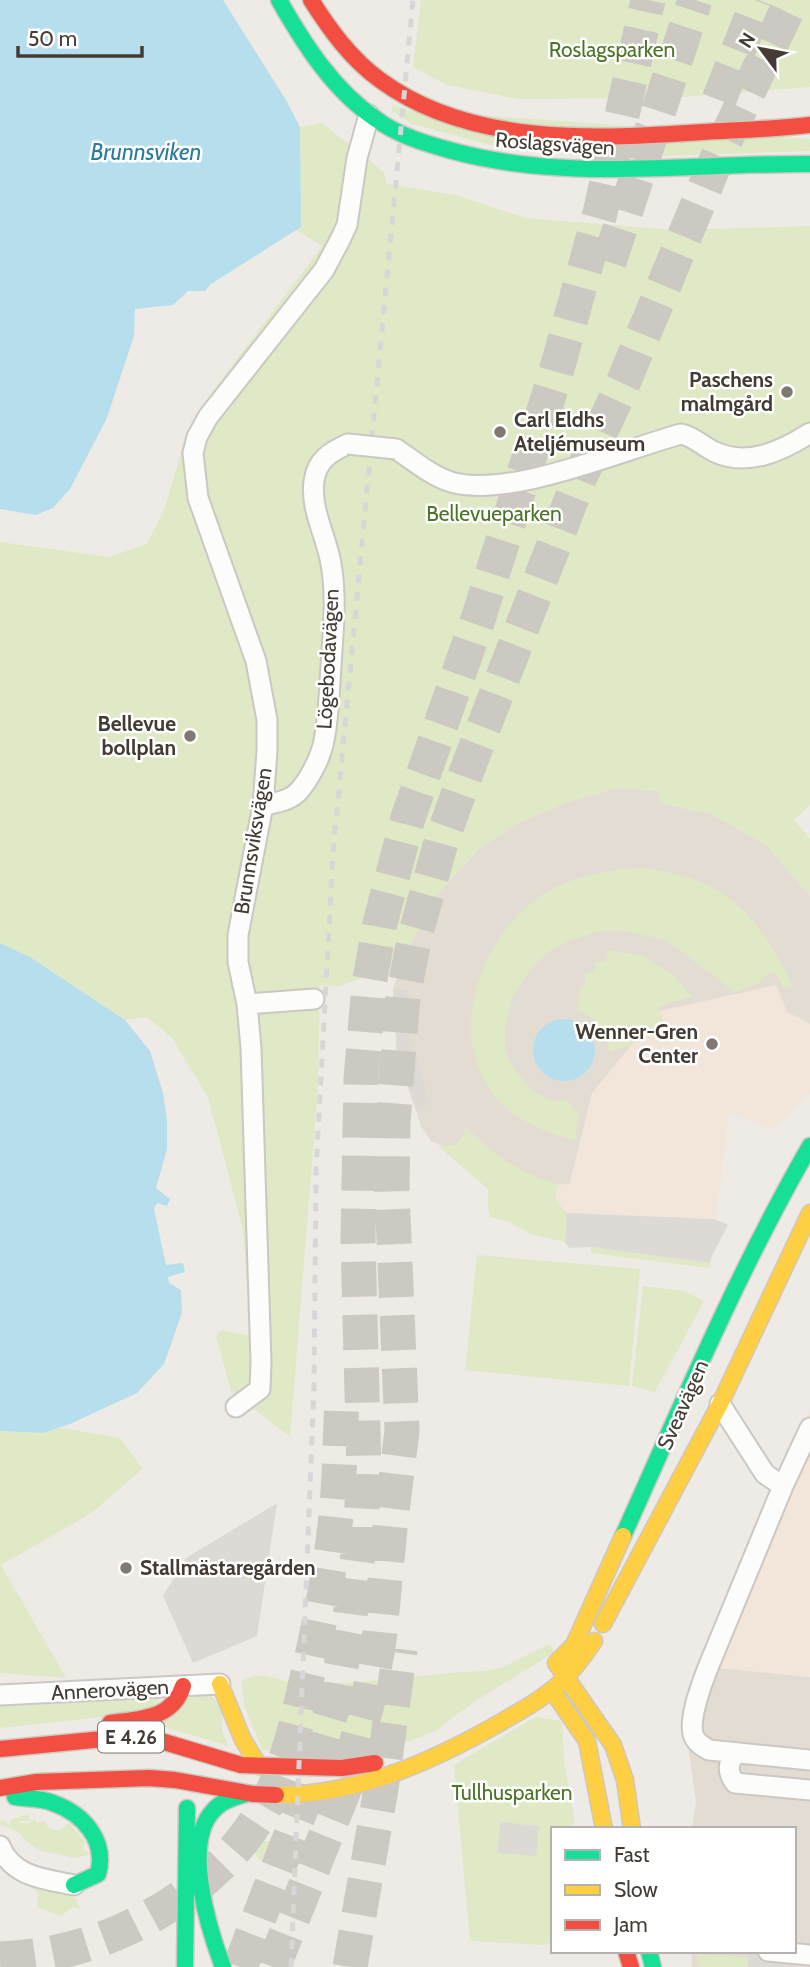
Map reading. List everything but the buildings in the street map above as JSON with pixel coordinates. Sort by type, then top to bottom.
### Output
[{"type":"main road","name":"Roslagsvägen","points":[[279,0],[302,40],[335,82],[369,115],[413,138],[448,151],[520,166],[616,170],[772,162],[810,164]]},
{"type":"main road","name":"Roslagsvägen","points":[[312,0],[343,45],[392,89],[425,106],[478,124],[527,133],[573,136],[658,136],[810,125]]},
{"type":"main road","name":"Sveavägen","points":[[552,1691],[541,1674],[575,1645],[707,1350],[780,1198],[810,1146]]},
{"type":"main road","name":"Sveavägen","points":[[594,1641],[720,1404],[810,1213]]},
{"type":"main road","points":[[151,1779],[174,1780],[246,1794],[280,1795],[329,1791],[373,1782],[407,1771],[445,1753],[523,1710],[552,1691],[575,1670],[594,1641]]},
{"type":"main road","points":[[594,1641],[589,1665],[588,1693],[598,1721]]},
{"type":"main road","points":[[556,1663],[609,1736],[619,1763],[632,1827]]},
{"type":"main road","points":[[220,1684],[243,1740],[259,1766]]},
{"type":"main road","points":[[0,1747],[41,1732],[154,1717],[175,1706],[181,1697],[183,1686]]},
{"type":"main road","points":[[552,1691],[587,1741],[604,1827]]},
{"type":"main road","points":[[523,1710],[558,1709],[573,1719]]},
{"type":"main road","name":"E 4.26","points":[[0,1747],[132,1737],[160,1741],[241,1765],[342,1768],[373,1764],[412,1752],[462,1730],[485,1714]]},
{"type":"main road","points":[[185,1967],[187,1808],[194,1793],[219,1771],[241,1765]]},
{"type":"main road","name":"E 4.26","points":[[0,1788],[33,1782],[151,1779],[172,1789],[187,1808]]},
{"type":"main road","points":[[223,1967],[212,1942],[200,1881],[201,1832],[210,1814],[223,1801],[246,1794]]},
{"type":"main road","points":[[0,1795],[53,1803],[87,1824],[103,1851],[102,1864],[98,1874],[74,1885]]},
{"type":"street","name":"Brunnsviksvägen","points":[[236,1407],[260,1389],[250,1048],[247,1004],[238,962],[238,935],[263,805],[267,751],[262,688],[256,661],[198,498],[193,453],[197,437],[208,417],[316,281],[340,240],[347,225],[357,158],[369,115]]},
{"type":"street","name":"Lögebodavägen","points":[[263,805],[278,803],[296,794],[308,778],[323,748],[334,599],[331,565],[314,500],[314,480],[319,465],[329,452],[348,444],[396,449],[450,481],[467,485],[512,482],[575,468],[681,434],[696,439],[714,452],[733,458],[777,452],[810,433]]},
{"type":"street","points":[[247,1004],[314,999]]},
{"type":"street","points":[[720,1404],[765,1474],[783,1486]]},
{"type":"street","points":[[810,1428],[783,1486],[699,1690],[693,1722],[693,1734],[698,1744],[709,1750],[810,1760]]},
{"type":"street","name":"Annerovägen","points":[[0,1695],[220,1684]]},
{"type":"street","points":[[737,1753],[728,1766],[735,1783],[810,1790]]},
{"type":"street","points":[[0,1846],[13,1866],[32,1877],[74,1885]]},
{"type":"street","points":[[789,1953],[810,1955]]},
{"type":"shaded area","points":[[617,788],[659,791],[659,803],[711,814],[765,844],[810,896],[810,1024],[787,1012],[592,1093],[570,1184],[557,1185],[522,1172],[495,1155],[466,1128],[455,1145],[446,1147],[432,1142],[422,1128],[397,1056],[393,989],[401,963],[437,895],[479,849],[518,823],[568,802]]},
{"type":"shaded area","points":[[776,985],[787,1012],[810,1024],[810,1093],[774,1129],[729,1113],[716,1219],[567,1213],[556,1200],[557,1185],[571,1183],[592,1093],[659,1011]]},
{"type":"shaded area","points":[[393,989],[407,990],[410,1036],[430,1103],[417,1110],[397,1056]]},
{"type":"shaded area","points":[[567,1213],[715,1219],[728,1225],[710,1263],[591,1247],[569,1248],[565,1242]]},
{"type":"shaded area","points":[[810,1409],[810,1677],[697,1666]]},
{"type":"shaded area","points":[[277,1503],[257,1636],[193,1663],[163,1596],[186,1558]]},
{"type":"shaded area","points":[[697,1666],[810,1677],[810,1967],[692,1967],[691,1953],[796,1953],[796,1827],[692,1827],[696,1802],[686,1731]]},
{"type":"shaded area","points":[[500,1822],[539,1826],[536,1856],[498,1853]]},
{"type":"shaded area","points":[[749,1953],[796,1954],[794,1967],[748,1967]]},
{"type":"green space","name":"Roslagsparken","points":[[421,0],[810,0],[810,87],[669,98],[518,99],[447,85],[413,67]]},
{"type":"green space","points":[[392,104],[406,110],[810,139],[810,151],[601,158],[506,149],[412,124],[392,111]]},
{"type":"green space","name":"Bellevueparken","points":[[322,123],[384,172],[387,184],[456,195],[525,218],[674,230],[810,226],[810,805],[794,820],[810,839],[810,896],[765,844],[711,814],[659,803],[658,791],[617,788],[568,802],[518,823],[479,849],[437,895],[401,963],[340,986],[320,985],[318,1088],[290,1437],[231,1391],[216,1337],[220,1330],[251,1336],[243,1230],[208,1097],[172,1038],[147,1017],[125,1020],[30,957],[0,943],[0,542],[109,557],[147,544],[164,511],[183,445],[200,408],[322,246],[296,230],[301,226],[300,127]]},
{"type":"green space","points":[[641,868],[696,880],[717,890],[736,904],[767,939],[794,988],[784,987],[774,973],[767,974],[759,983],[735,992],[666,940],[619,930],[596,932],[548,952],[530,970],[512,998],[505,1028],[505,1051],[516,1072],[533,1091],[552,1101],[568,1101],[579,1115],[575,1140],[516,1116],[500,1102],[483,1079],[474,1053],[471,1025],[474,998],[495,945],[531,903],[570,881],[612,871]]},
{"type":"green space","points":[[608,950],[641,955],[672,974],[692,996],[658,1007],[666,1027],[645,1032],[646,1040],[610,1052],[600,1026],[577,1010],[581,987],[585,986],[585,974],[595,972],[595,963],[606,961]]},
{"type":"green space","points":[[466,1128],[508,1162],[557,1185],[556,1200],[567,1213],[565,1242],[533,1235],[509,1222],[491,1217],[488,1209],[488,1189],[438,1146],[455,1145]]},
{"type":"green space","points":[[591,1247],[710,1263],[710,1268],[591,1253]]},
{"type":"green space","points":[[477,1255],[640,1269],[629,1386],[465,1370]]},
{"type":"green space","points":[[643,1286],[685,1291],[704,1301],[655,1392],[632,1386]]},
{"type":"green space","points":[[56,1427],[120,1438],[143,1469],[90,1514],[1,1565],[66,1678],[0,1673],[0,1431],[43,1433]]},
{"type":"green space","points":[[549,1644],[555,1652],[474,1702],[437,1730],[406,1743],[353,1756],[262,1750],[244,1705],[241,1682],[255,1676],[298,1683],[321,1683],[484,1671],[501,1668]]},
{"type":"green space","points":[[150,1693],[163,1695],[148,1712],[0,1728],[0,1706],[115,1701]]},
{"type":"green space","points":[[209,1694],[222,1707],[222,1730],[228,1746],[151,1723],[189,1698]]},
{"type":"green space","name":"Tullhusparken","points":[[535,1717],[562,1721],[564,1761],[575,1822],[569,1827],[551,1827],[551,1943],[470,1941],[454,1765]]},
{"type":"green space","points":[[28,1814],[31,1821],[19,1823],[29,1823],[35,1819],[37,1823],[44,1821],[49,1828],[59,1831],[69,1823],[85,1842],[82,1849],[91,1854],[75,1858],[38,1850],[20,1833],[0,1824],[0,1821],[5,1821],[10,1826],[11,1820]]},
{"type":"green space","points":[[262,1841],[284,1841],[286,1861],[259,1860],[254,1853],[256,1846]]},
{"type":"green space","points":[[28,1885],[77,1899],[80,1910],[73,1907],[61,1916],[37,1907],[38,1893]]},
{"type":"green space","points":[[697,1954],[749,1957],[748,1967],[698,1967]]},
{"type":"water","name":"Brunnsviken","points":[[0,0],[223,0],[300,127],[301,227],[211,284],[205,291],[188,291],[173,305],[135,309],[134,336],[107,418],[70,489],[53,508],[36,515],[0,509]]},
{"type":"water","points":[[0,943],[30,957],[125,1020],[150,1051],[163,1093],[167,1120],[167,1149],[156,1188],[170,1199],[167,1206],[157,1203],[154,1209],[166,1265],[183,1263],[185,1272],[168,1277],[169,1283],[181,1290],[182,1313],[164,1364],[137,1393],[70,1424],[43,1433],[0,1431]]},
{"type":"water","points":[[558,1019],[570,1019],[586,1028],[593,1038],[593,1062],[586,1072],[570,1081],[558,1081],[547,1076],[538,1067],[533,1056],[533,1044],[538,1033],[547,1024]]},
{"type":"tunnel","points":[[240,1967],[304,1801],[335,1699],[349,1624],[360,1539],[364,1469],[358,1240],[361,1079],[369,985],[380,923],[408,818],[479,616],[555,376],[600,213],[648,0]]},
{"type":"tunnel","points":[[609,262],[695,0]]},
{"type":"tunnel","points":[[719,100],[758,0]]},
{"type":"tunnel","points":[[273,1967],[344,1790],[369,1696],[379,1641],[402,1431],[392,1191],[393,1122],[403,996],[415,936],[441,842],[580,477],[623,383],[721,149],[792,0]]},
{"type":"tunnel","points":[[0,1959],[37,1956],[73,1948],[108,1937],[142,1921],[197,1886],[229,1856],[256,1822],[274,1789],[291,1744],[320,1621],[336,1516],[342,1399]]},
{"type":"tunnel","points":[[350,1967],[381,1789],[400,1649]]},
{"type":"railway","points":[[291,1967],[314,1386],[316,1170],[333,853],[413,0]]},
{"type":"traffic: fast","points":[[279,0],[309,49],[346,94],[384,125],[449,150],[493,160],[583,169],[810,164]]},
{"type":"traffic: fast","points":[[623,1536],[735,1290],[810,1146]]},
{"type":"traffic: fast","points":[[223,1967],[211,1932],[201,1888],[200,1844],[204,1826],[213,1811],[228,1800],[246,1794]]},
{"type":"traffic: fast","points":[[15,1797],[53,1803],[74,1814],[90,1830],[99,1851],[98,1874],[74,1885]]},
{"type":"traffic: fast","points":[[185,1967],[187,1808]]},
{"type":"traffic: fast","points":[[650,1953],[653,1967]]},
{"type":"traffic: slow","points":[[603,1624],[720,1404],[810,1213]]},
{"type":"traffic: slow","points":[[623,1536],[574,1645],[556,1663],[613,1745],[625,1780],[632,1827]]},
{"type":"traffic: slow","points":[[276,1795],[305,1794],[360,1784],[438,1755],[489,1729],[543,1696],[570,1673],[594,1641]]},
{"type":"traffic: slow","points":[[220,1684],[243,1740],[259,1766]]},
{"type":"traffic: slow","points":[[556,1696],[587,1741],[604,1827]]},
{"type":"traffic: jam","points":[[311,0],[342,43],[380,80],[416,102],[454,117],[495,128],[536,134],[621,136],[810,125]]},
{"type":"traffic: jam","points":[[110,1723],[144,1718],[163,1711],[172,1705],[183,1686]]},
{"type":"traffic: jam","points":[[0,1749],[124,1737],[161,1741],[241,1765],[342,1768],[375,1763]]},
{"type":"traffic: jam","points":[[0,1788],[36,1782],[149,1778],[276,1795]]},
{"type":"traffic: jam","points":[[627,1953],[631,1967]]},
{"type":"place","name":"Paschens malmgård","points":[[787,392]]},
{"type":"place","name":"Carl Eldhs Ateljémuseum","points":[[500,432]]},
{"type":"place","name":"Bellevue bollplan","points":[[190,736]]},
{"type":"place","name":"Wenner-Gren Center","points":[[712,1044]]},
{"type":"place","name":"Stallmästaregården","points":[[126,1568]]}]
